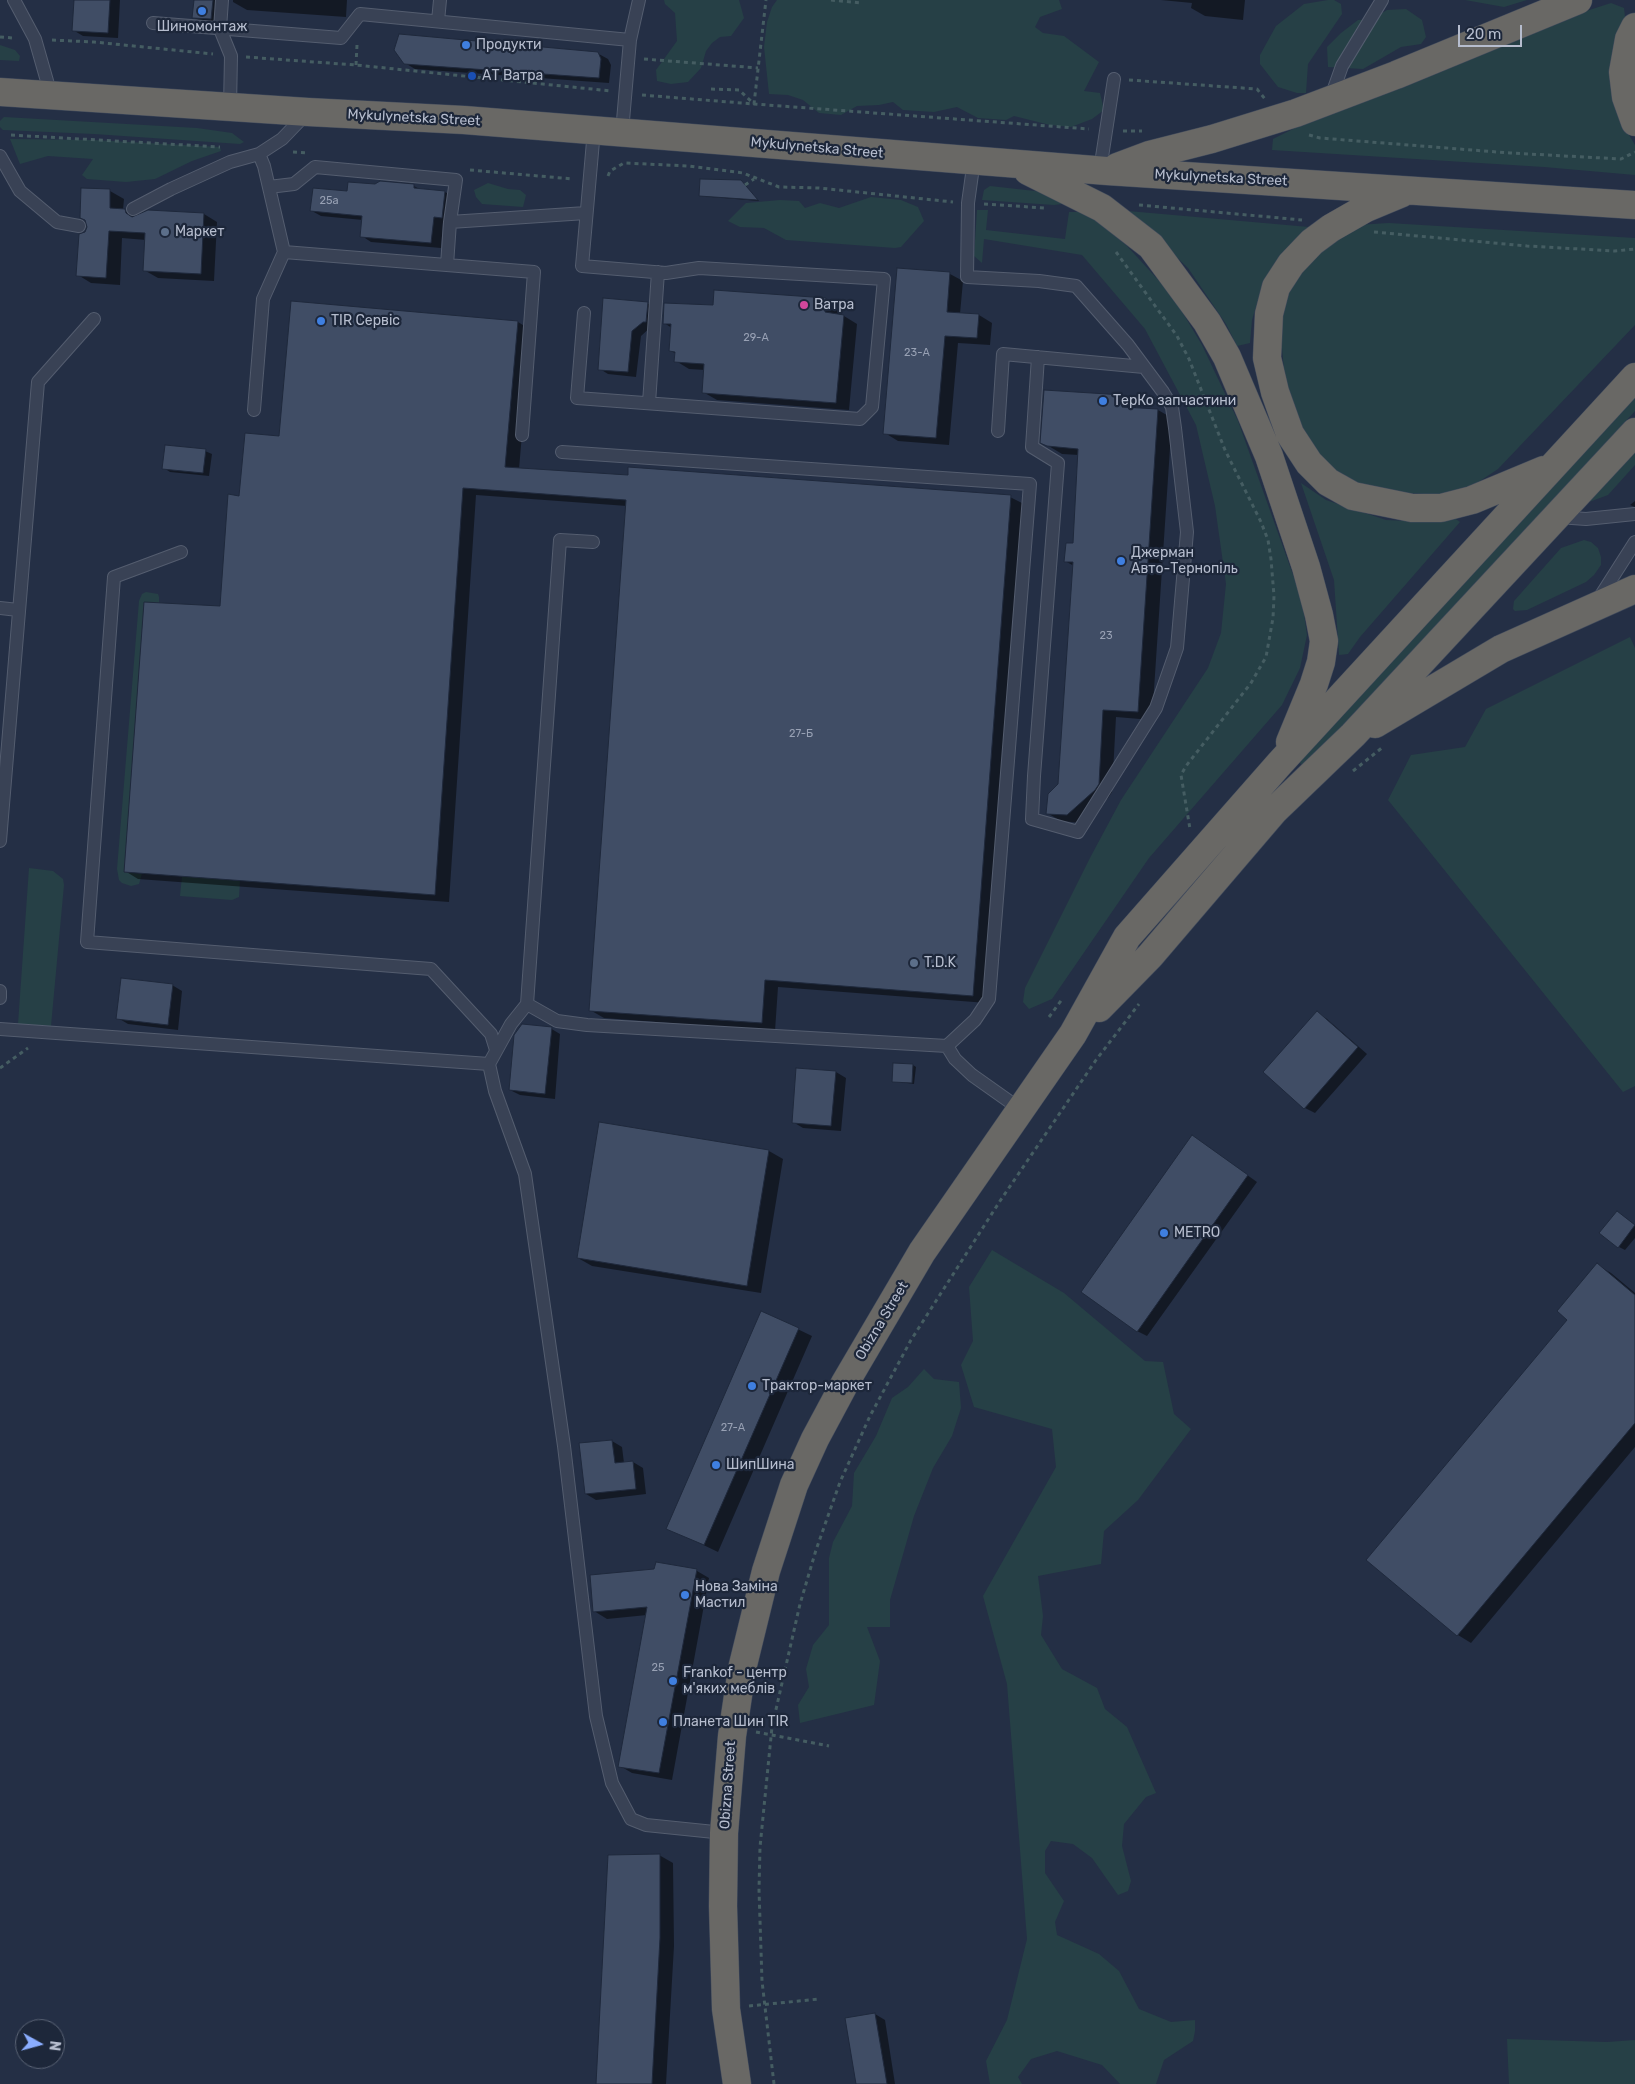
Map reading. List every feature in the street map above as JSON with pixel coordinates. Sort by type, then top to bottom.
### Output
[{"type":"highway","points":[[1103,171],[1149,155],[1212,139],[1296,113],[1396,75],[1578,0]]},
{"type":"highway","points":[[1635,27],[1629,38],[1622,72],[1626,97],[1635,122]]},
{"type":"highway","name":"Mykulynetska Street","points":[[0,92],[464,120],[1103,171],[1635,205]]},
{"type":"highway","points":[[1014,164],[1102,208],[1151,246],[1207,322],[1227,357],[1269,456],[1306,567],[1324,641],[1321,662],[1314,684],[1280,763]]},
{"type":"highway","points":[[1408,191],[1366,208],[1331,228],[1312,242],[1291,264],[1276,287],[1269,314],[1267,358],[1275,392],[1290,434],[1309,463],[1328,482],[1353,496],[1412,508],[1441,508],[1472,500],[1552,467]]},
{"type":"highway","points":[[1073,1034],[1127,937],[1280,763],[1635,377]]},
{"type":"highway","points":[[1073,1034],[1150,956],[1274,811],[1344,743],[1635,432]]},
{"type":"highway","points":[[1344,743],[1501,649],[1635,589]]},
{"type":"highway","name":"Obizna Street","points":[[737,2084],[726,2008],[723,1906],[724,1833],[733,1727],[742,1669],[766,1571],[794,1485],[815,1439],[845,1383],[922,1252],[1073,1034]]},
{"type":"lane","points":[[14,0],[35,39],[51,95]]},
{"type":"lane","points":[[222,0],[220,29],[231,56],[230,106]]},
{"type":"lane","points":[[438,21],[440,0]]},
{"type":"lane","points":[[622,132],[630,40],[638,0]]},
{"type":"lane","points":[[1331,100],[1342,66],[1382,0]]},
{"type":"lane","points":[[153,23],[341,38],[360,14],[630,40]]},
{"type":"lane","points":[[1103,171],[1106,130],[1114,79]]},
{"type":"lane","points":[[133,209],[171,188],[230,162],[259,154],[282,139],[308,112]]},
{"type":"lane","points":[[584,313],[578,398],[860,419],[872,407],[884,279],[699,268],[658,272],[582,266],[594,130]]},
{"type":"lane","points":[[254,410],[263,299],[284,252],[269,187],[259,154]]},
{"type":"lane","points":[[0,156],[20,191],[57,222],[79,226]]},
{"type":"lane","points":[[974,160],[968,203],[967,277],[1039,281],[1076,286],[1144,367],[1172,407],[1187,532],[1177,648],[1156,708],[1078,832],[1032,820],[1058,463],[1032,447],[1038,357]]},
{"type":"lane","points":[[269,187],[294,184],[315,167],[456,180],[450,222],[447,265]]},
{"type":"lane","points":[[450,222],[586,212]]},
{"type":"lane","points":[[284,252],[534,272],[522,435]]},
{"type":"lane","points":[[649,403],[658,272]]},
{"type":"lane","points":[[0,841],[38,382],[94,319]]},
{"type":"lane","points":[[998,431],[1003,354],[1144,367]]},
{"type":"lane","points":[[526,1004],[557,1021],[587,1025],[947,1046],[975,1020],[989,999],[1030,484],[562,452]]},
{"type":"lane","points":[[1557,517],[1586,519],[1635,514]]},
{"type":"lane","points":[[593,542],[560,540],[526,1004],[511,1024],[489,1064],[495,1091],[525,1174],[564,1446],[596,1716],[612,1783],[631,1819],[646,1825],[724,1833]]},
{"type":"lane","points":[[1594,607],[1635,542]]},
{"type":"lane","points":[[181,552],[114,577],[87,942],[431,969],[491,1034],[496,1050]]},
{"type":"lane","points":[[0,608],[18,610]]},
{"type":"lane","points":[[0,991],[0,998]]},
{"type":"lane","points":[[0,1029],[489,1064]]},
{"type":"lane","points":[[947,1046],[955,1059],[972,1075],[1020,1109]]},
{"type":"path","points":[[754,104],[766,0]]},
{"type":"path","points":[[831,0],[862,3]]},
{"type":"path","points":[[0,37],[13,38]]},
{"type":"path","points":[[51,40],[94,42],[231,56],[365,66],[754,104],[1106,130],[1145,131]]},
{"type":"path","points":[[628,57],[758,68]]},
{"type":"path","points":[[1114,79],[1257,89],[1268,101]]},
{"type":"path","points":[[711,89],[738,90],[754,104]]},
{"type":"path","points":[[1296,113],[1301,133],[1320,138],[1510,153],[1621,159],[1635,152]]},
{"type":"path","points":[[11,134],[223,147]]},
{"type":"path","points":[[294,152],[312,154]]},
{"type":"path","points":[[467,170],[606,181],[610,171],[624,163],[689,166],[743,173],[779,187],[819,188],[968,203]]},
{"type":"path","points":[[745,185],[755,178]]},
{"type":"path","points":[[1347,777],[1388,743]]},
{"type":"path","points":[[774,2084],[764,2005],[760,1927],[760,1855],[771,1734],[800,1604],[816,1550],[840,1482],[870,1416],[911,1340],[971,1244],[1096,1060],[1139,1004]]},
{"type":"path","points":[[0,1068],[48,1032]]},
{"type":"path","points":[[733,1727],[829,1746]]},
{"type":"path","points":[[726,2008],[819,1999]]},
{"type":"green space","points":[[664,0],[739,0],[744,18],[731,36],[720,37],[712,43],[706,51],[701,68],[688,82],[671,84],[657,81],[656,70],[677,41],[675,13],[665,4]]},
{"type":"green space","points":[[777,0],[1059,0],[1062,9],[1040,17],[1035,27],[1043,33],[1064,36],[1099,62],[1084,91],[1100,93],[1104,110],[1092,119],[1071,127],[1050,125],[1014,116],[1006,120],[978,118],[957,107],[934,112],[903,110],[893,102],[857,106],[841,115],[819,113],[803,100],[788,95],[769,94],[764,47],[767,22],[772,7]]},
{"type":"green space","points":[[1334,0],[1341,4],[1342,14],[1308,64],[1306,93],[1297,93],[1278,87],[1260,64],[1260,55],[1276,26],[1304,4]]},
{"type":"green space","points":[[1465,0],[1527,0],[1504,7]]},
{"type":"green space","points":[[1611,3],[1624,8],[1625,17],[1613,51],[1611,72],[1619,118],[1635,145],[1635,175],[1544,167],[1272,150],[1273,139],[1307,122],[1577,14]]},
{"type":"green space","points":[[1406,9],[1422,20],[1426,37],[1421,44],[1401,47],[1363,69],[1328,67],[1327,47],[1358,20],[1372,19],[1387,10]]},
{"type":"green space","points":[[0,45],[15,50],[20,56],[19,61],[0,60]]},
{"type":"green space","points":[[4,117],[197,128],[232,133],[244,142],[240,144],[3,130],[0,127],[0,121]]},
{"type":"green space","points":[[10,139],[94,140],[220,147],[221,151],[192,161],[155,179],[126,182],[87,179],[82,175],[93,159],[48,156],[20,164]]},
{"type":"green space","points":[[488,183],[508,189],[520,190],[526,195],[523,207],[482,204],[476,197],[474,190]]},
{"type":"green space","points":[[990,186],[1054,195],[1070,203],[1054,205],[982,200],[984,190]]},
{"type":"green space","points":[[871,197],[901,200],[918,207],[924,221],[901,247],[786,240],[764,228],[740,227],[728,221],[746,203],[780,200],[799,201],[805,208],[820,203],[839,208]]},
{"type":"green space","points":[[977,210],[988,210],[986,230],[1065,239],[1069,212],[1087,212],[1127,246],[1172,295],[1202,345],[1238,421],[1302,600],[1307,635],[1300,668],[1282,705],[1149,858],[1052,999],[1029,1009],[1023,1002],[1025,988],[1091,856],[1121,800],[1208,668],[1221,633],[1226,584],[1215,506],[1196,425],[1145,329],[1082,255],[984,239],[982,263],[974,256]]},
{"type":"green space","points":[[1128,211],[1309,227],[1276,261],[1264,280],[1252,320],[1250,343],[1237,346],[1226,324],[1188,268]]},
{"type":"green space","points":[[1389,223],[1635,238],[1635,325],[1498,469],[1471,487],[1440,495],[1372,491],[1350,483],[1327,465],[1312,443],[1298,420],[1285,380],[1280,327],[1287,293],[1302,270],[1321,247],[1357,225]]},
{"type":"green space","points":[[1635,391],[1635,411],[1429,637],[1323,747],[1302,765],[1300,763],[1305,754]]},
{"type":"green space","points":[[1635,452],[1635,465],[1608,495],[1589,502]]},
{"type":"green space","points":[[1301,483],[1326,500],[1386,520],[1431,522],[1456,519],[1460,522],[1360,637],[1348,654],[1339,655],[1334,580]]},
{"type":"green space","points":[[1584,540],[1591,542],[1598,548],[1601,557],[1601,565],[1594,575],[1586,582],[1527,610],[1515,611],[1513,609],[1514,601],[1561,548]]},
{"type":"green space","points":[[146,592],[158,594],[159,603],[144,603],[124,872],[142,874],[139,884],[131,886],[119,880],[117,869],[139,601],[142,594]]},
{"type":"green space","points":[[1630,637],[1635,648],[1635,1086],[1623,1092],[1388,800],[1411,755],[1465,747],[1486,709]]},
{"type":"green space","points":[[29,868],[53,871],[63,879],[64,885],[51,1026],[18,1024]]},
{"type":"green space","points":[[182,876],[240,881],[239,897],[232,900],[180,896]]},
{"type":"green space","points":[[992,1250],[1064,1293],[1145,1361],[1163,1362],[1174,1414],[1191,1429],[1138,1500],[1104,1531],[1101,1564],[1038,1576],[1043,1616],[1041,1635],[1062,1669],[1097,1688],[1105,1709],[1127,1727],[1156,1793],[1146,1797],[1124,1824],[1122,1846],[1131,1881],[1128,1891],[1118,1895],[1092,1858],[1073,1844],[1051,1841],[1045,1851],[1045,1873],[1064,1901],[1055,1922],[1057,1935],[1099,1954],[1119,1971],[1139,2009],[1171,2022],[1195,2020],[1193,2041],[1164,2060],[1156,2084],[1120,2084],[1102,2065],[1057,2051],[1031,2059],[1018,2077],[1022,2084],[990,2084],[986,2061],[1007,2020],[1027,1939],[1007,1684],[983,1596],[1056,1467],[1052,1429],[974,1407],[961,1365],[973,1341],[969,1287]]},
{"type":"green space","points":[[924,1369],[934,1379],[959,1382],[961,1408],[952,1436],[933,1468],[914,1516],[890,1600],[890,1627],[867,1627],[880,1661],[874,1705],[800,1723],[798,1705],[809,1687],[806,1669],[813,1645],[829,1625],[829,1558],[833,1542],[852,1506],[854,1473],[876,1436],[892,1398],[908,1387]]},
{"type":"green space","points":[[1507,2039],[1607,2042],[1635,2040],[1635,2084],[1509,2084]]},
{"type":"building","points":[[74,0],[110,0],[108,33],[72,31]]},
{"type":"building","points":[[194,0],[213,0],[211,19],[192,18]]},
{"type":"building","points":[[399,34],[598,52],[601,59],[599,78],[404,64],[394,50]]},
{"type":"building","points":[[700,179],[741,180],[758,200],[699,196]]},
{"type":"building","points":[[380,181],[414,184],[414,188],[445,191],[442,218],[434,217],[431,243],[360,237],[362,216],[310,211],[313,188],[347,191],[348,182],[375,184]]},
{"type":"building","name":"Маркет","points":[[81,188],[110,189],[110,208],[125,209],[126,213],[132,217],[148,210],[204,213],[201,274],[143,271],[145,233],[109,231],[106,278],[76,276],[79,234],[85,232],[87,227],[85,220],[80,218]]},
{"type":"building","points":[[897,268],[950,272],[947,312],[979,314],[977,338],[945,336],[936,438],[883,434]]},
{"type":"building","points":[[714,290],[826,298],[825,312],[844,315],[836,403],[702,393],[704,364],[674,362],[675,352],[669,351],[671,324],[663,324],[664,303],[713,305]]},
{"type":"building","points":[[603,298],[648,302],[646,322],[643,322],[632,331],[628,372],[598,370]]},
{"type":"building","points":[[291,301],[518,321],[505,467],[628,475],[628,467],[1011,495],[973,996],[765,980],[762,1023],[589,1011],[626,500],[463,488],[435,895],[124,872],[144,602],[220,606],[228,494],[239,496],[245,433],[279,436]]},
{"type":"building","points":[[1044,390],[1123,395],[1122,407],[1158,409],[1138,712],[1103,710],[1099,784],[1095,790],[1067,815],[1046,814],[1048,794],[1058,784],[1073,562],[1064,562],[1066,543],[1073,543],[1078,449],[1047,446],[1040,443]]},
{"type":"building","points":[[165,445],[206,449],[203,473],[162,469]]},
{"type":"building","points":[[121,978],[173,984],[168,1025],[116,1019]]},
{"type":"building","points":[[1317,1011],[1358,1047],[1304,1109],[1263,1072]]},
{"type":"building","points":[[522,1024],[552,1027],[545,1094],[509,1090],[514,1035]]},
{"type":"building","points":[[893,1063],[913,1064],[912,1083],[892,1082]]},
{"type":"building","points":[[796,1068],[836,1071],[831,1126],[792,1123]]},
{"type":"building","points":[[599,1122],[769,1150],[747,1286],[577,1258]]},
{"type":"building","name":"METRO","points":[[1192,1135],[1248,1175],[1137,1332],[1081,1292]]},
{"type":"building","points":[[1617,1211],[1635,1225],[1618,1248],[1599,1233]]},
{"type":"building","points":[[1597,1263],[1635,1295],[1635,1423],[1457,1636],[1366,1560],[1567,1320],[1557,1311]]},
{"type":"building","points":[[761,1311],[799,1328],[704,1545],[666,1529]]},
{"type":"building","points":[[612,1440],[615,1463],[633,1461],[636,1489],[585,1494],[579,1443]]},
{"type":"building","points":[[656,1562],[697,1569],[659,1773],[618,1767],[647,1607],[593,1612],[590,1575],[654,1569]]},
{"type":"building","points":[[660,1854],[660,1938],[652,2084],[596,2084],[608,1855]]},
{"type":"building","points":[[875,2013],[887,2084],[856,2084],[845,2018]]},
{"type":"place","name":"Шиномонтаж","points":[[202,11]]},
{"type":"place","name":"Продукти","points":[[466,45]]},
{"type":"place","name":"АТ Ватра","points":[[472,76]]},
{"type":"place","name":"Маркет","points":[[165,232]]},
{"type":"place","name":"Ватра","points":[[804,305]]},
{"type":"place","name":"TIR Сервіс","points":[[321,321]]},
{"type":"place","name":"ТерКо запчастини","points":[[1103,401]]},
{"type":"place","name":"Джерман Авто-Тернопіль","points":[[1121,561]]},
{"type":"place","name":"T.D.K","points":[[914,963]]},
{"type":"place","name":"METRO","points":[[1164,1233]]},
{"type":"place","name":"Трактор-маркет","points":[[752,1386]]},
{"type":"place","name":"ШипШина","points":[[716,1465]]},
{"type":"place","name":"Нова Заміна Мастил","points":[[685,1595]]},
{"type":"place","name":"Frankof - центр м'яких меблів","points":[[673,1681]]},
{"type":"place","name":"Планета Шин TIR","points":[[663,1722]]}]
